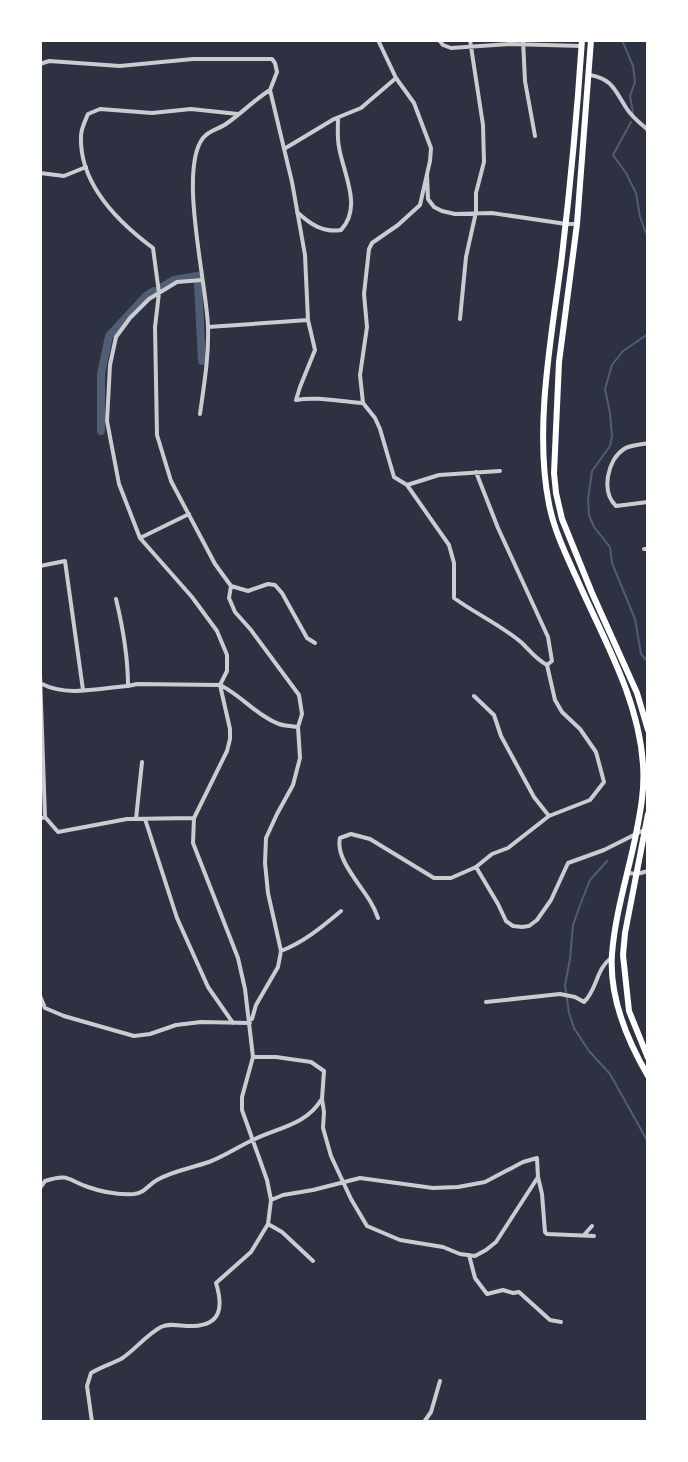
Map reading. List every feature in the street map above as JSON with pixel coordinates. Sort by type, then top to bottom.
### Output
[{"type":"highway","points":[[591,40],[577,224],[559,362],[554,473],[556,493],[569,538],[637,693],[648,730]]},
{"type":"highway","points":[[582,43],[573,168],[544,409],[545,479],[549,506],[567,558],[635,714],[644,766],[643,799],[616,921],[612,958],[617,1004],[624,1028],[633,1052],[648,1076]]},
{"type":"highway","points":[[648,814],[625,933],[623,955],[629,1011],[648,1058]]},
{"type":"street","points":[[378,40],[396,78],[414,103],[431,148],[420,205],[372,243],[369,249],[364,294],[367,327],[360,375],[363,403],[375,418],[380,429],[394,477],[407,485],[449,545],[454,563],[453,598],[496,624],[522,643],[541,662],[547,664],[552,662],[548,638],[498,528],[476,472]]},
{"type":"street","points":[[439,40],[446,47],[582,43]]},
{"type":"street","points":[[460,319],[466,257],[476,212],[476,193],[484,162],[483,125],[475,85],[470,40]]},
{"type":"street","points":[[524,40],[525,81],[535,136]]},
{"type":"street","points":[[40,64],[48,61],[120,66],[193,59],[269,58],[275,63],[277,72],[270,90],[226,124],[210,131],[202,138],[196,154],[192,184],[208,327],[207,361],[200,414]]},
{"type":"street","points":[[590,75],[601,77],[612,84],[628,111],[648,130]]},
{"type":"street","points":[[284,149],[338,118],[361,108],[396,78]]},
{"type":"street","points":[[270,90],[305,255],[304,280],[308,320],[315,350],[296,400],[313,397],[338,402],[363,403]]},
{"type":"street","points":[[238,114],[191,109],[152,113],[100,109],[87,114],[81,135],[87,167],[103,201],[121,221],[153,248],[159,293],[155,327],[157,435],[171,481],[215,564],[231,586],[248,591],[268,584],[275,585],[282,593],[307,638],[315,643]]},
{"type":"street","points":[[297,212],[312,225],[331,232],[340,230],[349,216],[350,191],[338,146],[338,118]]},
{"type":"street","points":[[40,173],[64,176],[87,167]]},
{"type":"street","points":[[427,170],[428,199],[434,207],[442,211],[455,214],[476,212],[577,224]]},
{"type":"street","points":[[92,1422],[87,1386],[91,1373],[121,1359],[162,1326],[195,1326],[211,1322],[220,1308],[216,1283],[251,1252],[268,1224],[271,1200],[267,1180],[242,1110],[242,1097],[253,1057],[245,989],[238,958],[193,843],[194,818],[230,739],[230,729],[220,685],[227,671],[227,655],[217,631],[192,597],[140,538],[119,484],[107,421],[110,365],[116,337],[130,318],[149,299],[184,280],[201,280]]},
{"type":"street","points":[[208,327],[308,320]]},
{"type":"street","points":[[648,443],[626,447],[621,451],[609,472],[607,486],[610,500],[616,506],[648,502]]},
{"type":"street","points":[[407,485],[439,476],[500,471]]},
{"type":"street","points":[[140,538],[189,514]]},
{"type":"street","points":[[40,566],[65,561],[83,690]]},
{"type":"street","points":[[231,586],[229,598],[235,612],[252,630],[299,695],[302,714],[298,727],[300,758],[293,785],[266,838],[265,863],[268,893],[281,951],[278,967],[256,1005],[250,1023]]},
{"type":"street","points":[[116,599],[128,666],[128,686]]},
{"type":"street","points":[[378,918],[371,902],[344,859],[338,846],[340,838],[351,834],[370,839],[434,878],[451,878],[476,867],[492,854],[508,848],[549,816],[590,800],[604,782],[596,752],[580,729],[562,712],[555,700],[547,664]]},
{"type":"street","points":[[40,674],[43,818],[58,832],[103,822],[194,818]]},
{"type":"street","points":[[42,684],[52,689],[83,690],[137,684],[220,685],[258,712],[280,724],[298,727]]},
{"type":"street","points":[[474,696],[494,715],[506,746],[534,796],[549,816]]},
{"type":"street","points":[[136,819],[142,762]]},
{"type":"street","points":[[40,796],[44,788]]},
{"type":"street","points":[[145,819],[164,882],[201,974],[222,1011],[233,1023]]},
{"type":"street","points":[[476,867],[506,921],[513,926],[529,926],[537,920],[551,900],[568,863],[604,850],[644,830]]},
{"type":"street","points":[[627,873],[637,874],[648,871]]},
{"type":"street","points":[[281,951],[318,931],[341,911]]},
{"type":"street","points":[[486,1002],[560,994],[574,996],[584,1002],[590,996],[603,966],[612,958]]},
{"type":"street","points":[[40,996],[45,1008],[64,1016],[134,1036],[176,1025],[201,1022],[250,1023]]},
{"type":"street","points":[[253,1057],[276,1057],[310,1062],[324,1071],[321,1099],[324,1112],[323,1128],[331,1156],[367,1226],[400,1240],[443,1247],[475,1256],[496,1242],[538,1177]]},
{"type":"street","points":[[40,1188],[45,1181],[58,1177],[73,1178],[87,1187],[101,1190],[136,1194],[146,1191],[156,1180],[212,1161],[252,1140],[302,1119],[316,1107],[321,1099]]},
{"type":"street","points":[[271,1200],[283,1195],[314,1190],[360,1178],[433,1188],[458,1187],[485,1182],[523,1162],[537,1158],[544,1232],[594,1236]]},
{"type":"street","points":[[268,1224],[282,1232],[313,1261]]},
{"type":"street","points":[[584,1235],[592,1226]]},
{"type":"street","points":[[469,1255],[475,1278],[487,1294],[503,1290],[519,1292],[550,1320],[561,1322]]},
{"type":"street","points":[[424,1422],[431,1412],[440,1381]]},
{"type":"waterway","points":[[622,40],[633,66],[635,82],[630,96],[633,113]]},
{"type":"waterway","points":[[631,122],[613,155],[626,173],[636,193],[640,217],[648,238]]},
{"type":"waterway","points":[[162,287],[174,280],[197,276],[197,278]]},
{"type":"waterway","points":[[198,284],[202,361]]},
{"type":"waterway","points":[[101,431],[101,374],[109,336],[146,296],[154,291]]},
{"type":"waterway","points":[[648,334],[623,351],[612,365],[605,389],[612,436],[610,446],[592,471],[588,500],[589,515],[594,527],[610,547],[612,563],[635,619],[641,654],[648,662]]},
{"type":"waterway","points":[[607,861],[590,880],[573,925],[565,985],[569,1013],[574,1028],[589,1051],[610,1074],[648,1142]]}]
